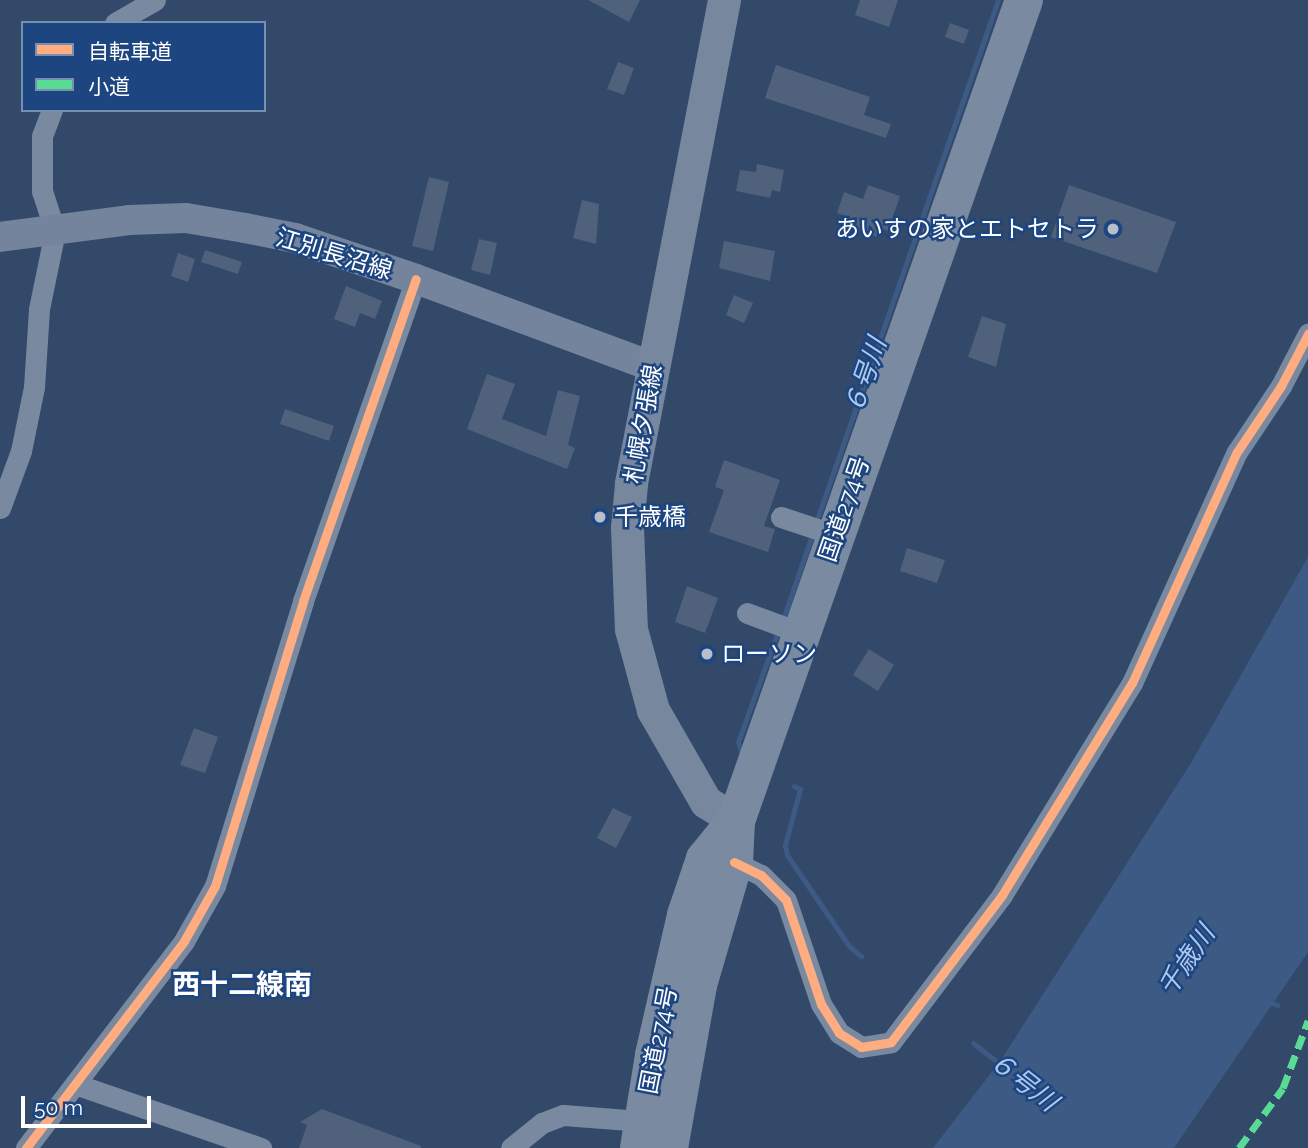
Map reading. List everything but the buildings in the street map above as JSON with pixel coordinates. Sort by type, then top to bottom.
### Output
[{"type":"highway","name":"国道274号","points":[[656,1135],[734,862],[736,821],[787,628],[821,530],[1024,0]]},
{"type":"highway","name":"国道274号","points":[[656,1135],[686,915],[705,859],[736,821]]},
{"type":"main road","name":"札幌夕張線","points":[[724,0],[654,368],[627,527],[631,629],[653,710],[706,802],[736,821]]},
{"type":"main road","name":"江別長沼線","points":[[28,234],[129,220],[186,218],[295,238],[416,279],[654,368]]},
{"type":"street","points":[[118,21],[155,0]]},
{"type":"street","points":[[0,508],[21,451],[29,413],[39,309],[28,234],[42,191],[42,136],[51,112]]},
{"type":"street","points":[[26,1148],[184,941],[215,886],[303,601],[416,279]]},
{"type":"street","points":[[734,862],[761,875],[786,900],[821,1004],[839,1033],[861,1046],[885,1047],[891,1042],[1002,895],[1132,683],[1237,452],[1281,386],[1308,334]]},
{"type":"street","points":[[781,517],[821,530]]},
{"type":"street","points":[[747,613],[787,628]]},
{"type":"street","points":[[75,1084],[261,1148]]},
{"type":"street","points":[[511,1148],[542,1123],[563,1115],[656,1135]]},
{"type":"water","name":"千歳川","points":[[1308,557],[1308,952],[1174,1148],[933,1148],[1001,1060],[1191,763]]},
{"type":"waterway","name":"６号川","points":[[816,522],[998,0]]},
{"type":"waterway","name":"６号川","points":[[782,622],[813,532]]},
{"type":"waterway","name":"６号川","points":[[741,751],[738,742],[778,631]]},
{"type":"waterway","name":"６号川","points":[[794,786],[800,789],[785,845],[787,855],[849,946],[861,956]]},
{"type":"waterway","points":[[1264,1000],[1277,1005]]},
{"type":"waterway","name":"６号川","points":[[973,1043],[1004,1067]]},
{"type":"marked path","points":[[1239,1148],[1283,1088],[1308,1021]]},
{"type":"cycle path","points":[[26,1148],[184,941],[215,886],[303,601],[416,279]]},
{"type":"cycle path","points":[[734,862],[761,875],[786,900],[821,1004],[839,1033],[861,1047],[891,1042],[1002,895],[1132,683],[1237,452],[1281,386],[1308,334]]},
{"type":"place","name":"あいすの家とエトセトラ","points":[[1113,229]]},
{"type":"place","name":"千歳橋","points":[[600,517]]},
{"type":"place","name":"ローソン","points":[[707,654]]},
{"type":"district","name":"西十二線南","points":[[242,985]]}]
